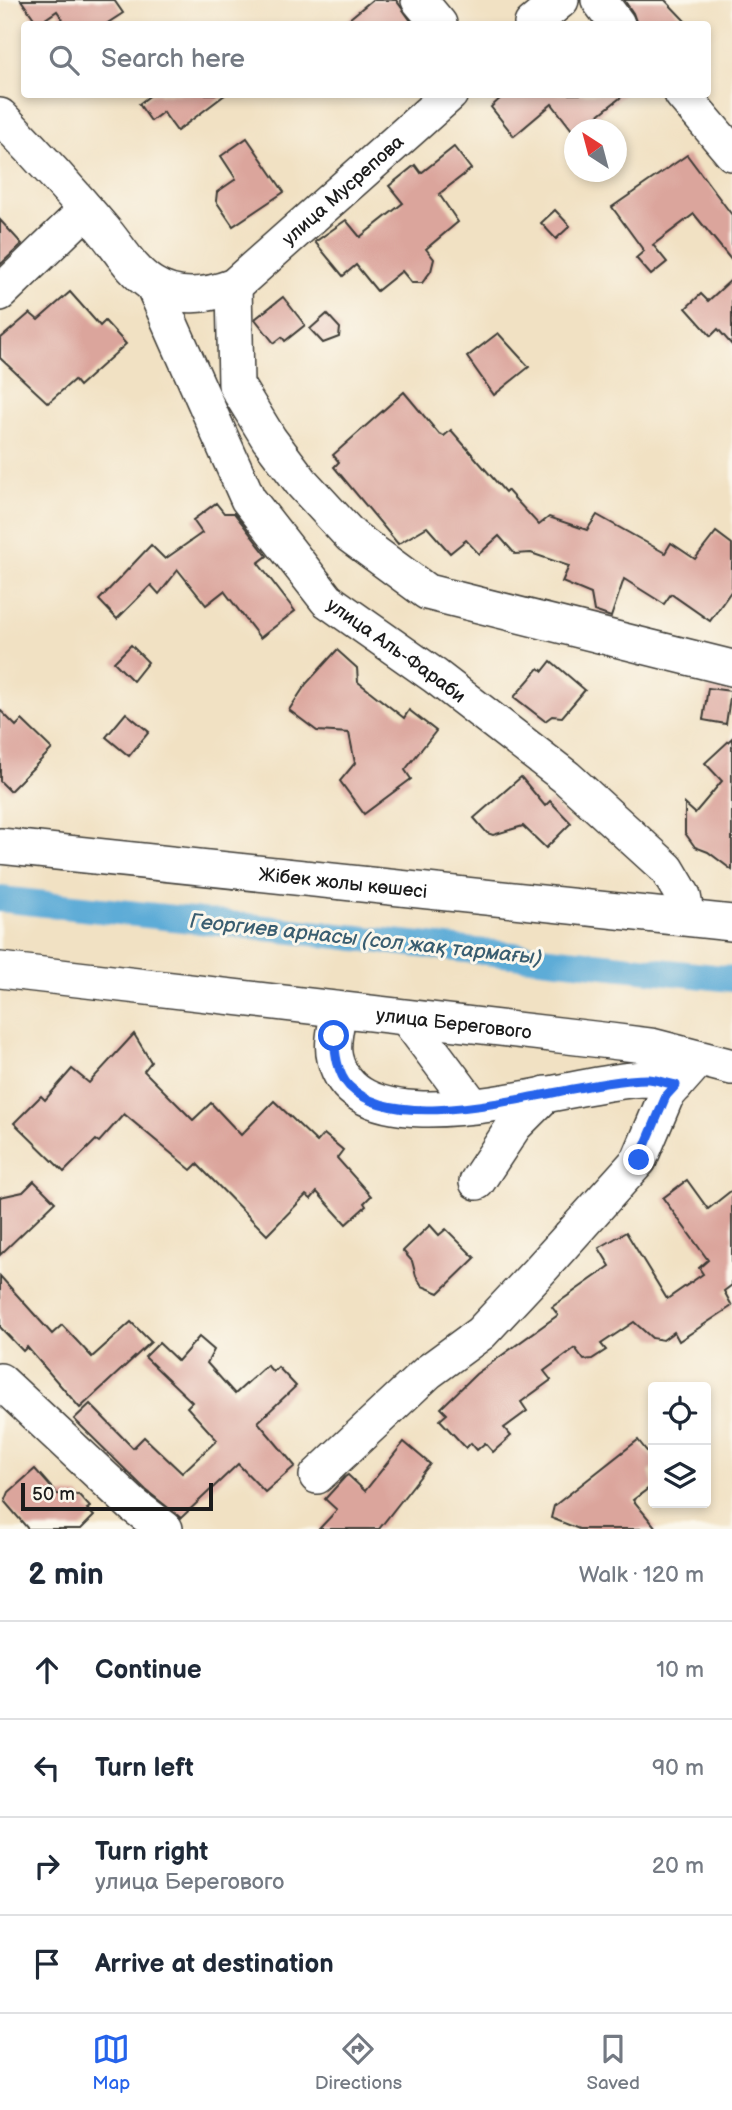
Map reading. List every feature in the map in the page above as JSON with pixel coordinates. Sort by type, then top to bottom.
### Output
[{"type":"street","points":[[419,0],[436,21]]},
{"type":"street","points":[[536,21],[561,0]]},
{"type":"street","points":[[599,0],[615,21]]},
{"type":"street","name":"улица Мусрепова","points":[[234,286],[446,98]]},
{"type":"street","points":[[685,98],[732,153]]},
{"type":"street","name":"улица Аль-Фараби","points":[[0,116],[86,210],[134,269],[153,285],[175,293],[208,296],[234,286]]},
{"type":"street","points":[[0,293],[86,210]]},
{"type":"street","name":"улица Аль-Фараби","points":[[153,285],[248,499],[327,600],[435,676],[566,778],[667,869],[684,896],[687,917]]},
{"type":"street","points":[[234,286],[236,385],[302,483],[351,536],[427,592],[732,668]]},
{"type":"street","name":"Жібек жолы көшесі","points":[[0,846],[687,917]]},
{"type":"street","points":[[687,917],[732,923]]},
{"type":"street","name":"улица Берегового","points":[[0,970],[639,1045],[687,1072],[732,1067]]},
{"type":"street","points":[[339,1011],[334,1036],[335,1059],[348,1085],[373,1103],[416,1110],[472,1105],[687,1072]]},
{"type":"street","points":[[407,1018],[472,1105]]},
{"type":"street","points":[[317,1476],[428,1372],[481,1333],[539,1271],[639,1160],[666,1096],[687,1072]]},
{"type":"street","points":[[477,1182],[514,1126],[546,1094]]},
{"type":"street","points":[[0,1381],[133,1504],[165,1529]]},
{"type":"building","points":[[21,0],[114,0],[123,13],[111,21],[64,21],[57,11],[42,21],[36,21]]},
{"type":"building","points":[[372,0],[396,0],[411,21],[347,21]]},
{"type":"building","points":[[624,0],[665,0],[685,21],[636,21]]},
{"type":"building","points":[[147,98],[221,98],[177,131],[163,112],[151,121],[139,104]]},
{"type":"building","points":[[501,98],[620,98],[596,117],[598,119],[564,120],[552,104],[514,136],[491,107]]},
{"type":"building","points":[[247,138],[284,192],[233,226],[216,201],[217,192],[236,179],[221,156]]},
{"type":"building","points":[[454,147],[471,169],[439,194],[458,222],[426,249],[434,259],[431,271],[422,283],[412,283],[402,271],[377,291],[356,265],[343,276],[315,242],[346,220],[360,237],[403,203],[389,186],[415,165],[421,173]]},
{"type":"building","points":[[687,155],[732,215],[732,261],[694,214],[653,245],[667,262],[651,275],[636,258],[644,251],[612,207]]},
{"type":"building","points":[[555,210],[570,226],[556,239],[541,223]]},
{"type":"building","points":[[0,220],[22,244],[0,265]]},
{"type":"building","points":[[732,279],[732,345],[718,329],[711,336],[686,308],[701,294],[708,301]]},
{"type":"building","points":[[70,292],[100,326],[105,321],[126,344],[79,386],[74,380],[48,403],[0,358],[0,339],[30,313],[38,320]]},
{"type":"building","points":[[283,297],[305,325],[285,341],[282,337],[274,343],[255,319]]},
{"type":"building","points":[[327,314],[340,328],[339,337],[323,343],[310,329]]},
{"type":"building","points":[[498,333],[529,367],[494,395],[467,357]]},
{"type":"building","points":[[404,392],[439,434],[444,436],[451,430],[505,492],[507,490],[539,525],[549,517],[587,530],[597,515],[665,553],[671,543],[695,559],[716,532],[732,544],[732,590],[710,621],[671,594],[664,604],[624,579],[611,617],[594,611],[591,594],[562,582],[569,566],[531,553],[515,554],[499,536],[479,554],[466,540],[450,553],[427,527],[398,544],[334,467],[339,462],[333,455]]},
{"type":"building","points":[[216,503],[224,513],[234,513],[267,556],[258,563],[295,611],[260,638],[224,591],[206,605],[178,570],[159,594],[151,585],[117,619],[99,600],[151,545],[165,559],[202,533],[193,520]]},
{"type":"building","points":[[131,645],[148,662],[133,681],[114,662]]},
{"type":"building","points":[[337,650],[357,668],[358,682],[404,718],[409,710],[436,731],[405,770],[411,779],[364,814],[340,781],[355,763],[349,733],[317,731],[289,710],[306,684]]},
{"type":"building","points":[[551,661],[585,690],[562,717],[552,716],[545,721],[514,697],[539,668],[543,671]]},
{"type":"building","points":[[708,688],[731,691],[726,724],[703,720]]},
{"type":"building","points":[[0,710],[16,726],[22,720],[52,749],[10,791],[0,781]]},
{"type":"building","points":[[126,713],[149,732],[129,756],[106,737]]},
{"type":"building","points":[[732,738],[732,870],[708,852],[695,847],[685,833],[685,804],[695,813],[722,781],[705,763]]},
{"type":"building","points":[[521,777],[545,806],[550,801],[571,823],[546,848],[523,826],[493,835],[487,833],[474,818]]},
{"type":"building","points":[[134,1034],[151,1062],[144,1071],[193,1120],[211,1103],[241,1135],[274,1101],[317,1142],[324,1134],[343,1150],[337,1158],[371,1196],[364,1203],[366,1206],[346,1224],[317,1192],[311,1199],[306,1195],[267,1235],[197,1164],[191,1170],[124,1114],[99,1142],[96,1140],[64,1172],[14,1123],[41,1096],[45,1100],[72,1069],[89,1083]]},
{"type":"building","points":[[687,1180],[708,1209],[732,1190],[732,1285],[724,1291],[732,1306],[679,1341],[674,1332],[663,1340],[652,1338],[634,1322],[601,1344],[606,1350],[592,1359],[584,1360],[575,1348],[544,1371],[551,1380],[521,1402],[527,1411],[504,1428],[511,1436],[493,1452],[485,1443],[477,1450],[471,1443],[466,1448],[440,1420],[447,1414],[441,1408],[476,1374],[558,1315],[552,1307],[610,1266],[599,1248],[626,1232],[667,1299],[703,1274],[699,1268],[708,1260],[663,1198]]},
{"type":"building","points":[[34,1181],[55,1202],[0,1255],[0,1197],[23,1192]]},
{"type":"building","points":[[430,1225],[439,1235],[446,1229],[475,1258],[439,1293],[422,1286],[412,1261],[403,1251]]},
{"type":"building","points":[[0,1276],[52,1334],[62,1325],[92,1357],[131,1322],[151,1342],[80,1408],[27,1347],[23,1351],[0,1327]]},
{"type":"building","points":[[199,1337],[214,1350],[207,1363],[235,1394],[267,1365],[273,1372],[278,1367],[296,1386],[258,1422],[295,1466],[265,1492],[238,1464],[181,1518],[146,1490],[74,1419],[90,1404],[133,1448],[144,1437],[182,1473],[217,1440],[187,1407],[192,1402],[145,1357],[159,1343],[178,1361]]},
{"type":"building","points":[[638,1440],[648,1453],[648,1489],[633,1500],[657,1529],[579,1529],[551,1518],[554,1506]]},
{"type":"building","points":[[404,1442],[430,1464],[379,1529],[319,1529],[337,1510],[325,1499],[345,1477],[348,1475],[365,1491]]},
{"type":"building","points":[[35,1469],[57,1494],[79,1495],[90,1507],[87,1509],[94,1516],[81,1529],[28,1529],[5,1502],[9,1492]]},
{"type":"waterway","name":"Георгиев арнасы (сол жақ тармағы)","points":[[0,899],[732,979]]},
{"type":"route","points":[[334,1036],[335,1059],[348,1085],[373,1103],[416,1110],[506,1102],[577,1088],[650,1079],[676,1085],[666,1096],[639,1160]]}]
